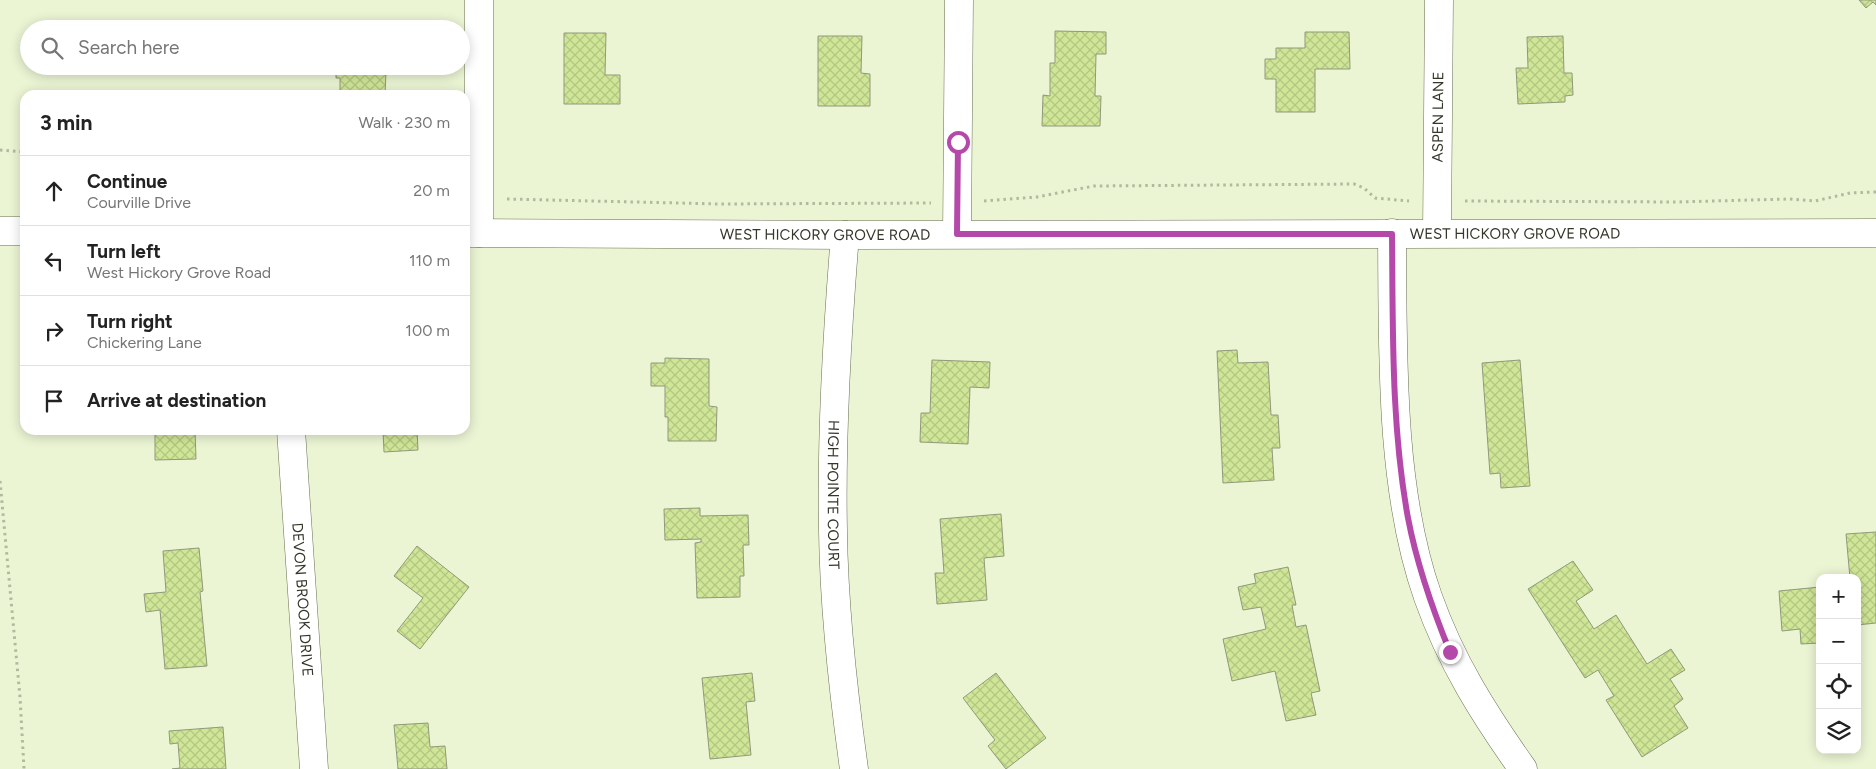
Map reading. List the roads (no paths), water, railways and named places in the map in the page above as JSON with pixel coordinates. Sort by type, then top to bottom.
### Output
[{"type":"street","points":[[472,233],[479,0]]},
{"type":"street","points":[[957,234],[959,0]]},
{"type":"street","name":"ASPEN LANE","points":[[1436,233],[1439,0]]},
{"type":"street","points":[[0,231],[20,231]]},
{"type":"street","name":"WEST HICKORY GROVE ROAD","points":[[472,233],[845,235],[1876,232]]},
{"type":"street","points":[[1392,234],[1393,328],[1400,452],[1408,517],[1418,564],[1428,596],[1454,659],[1482,710],[1522,768]]},
{"type":"street","name":"HIGH POINTE COURT","points":[[845,235],[838,320],[832,465],[833,532],[838,630],[856,764]]},
{"type":"street","name":"DEVON BROOK DRIVE","points":[[291,435],[314,769]]}]
